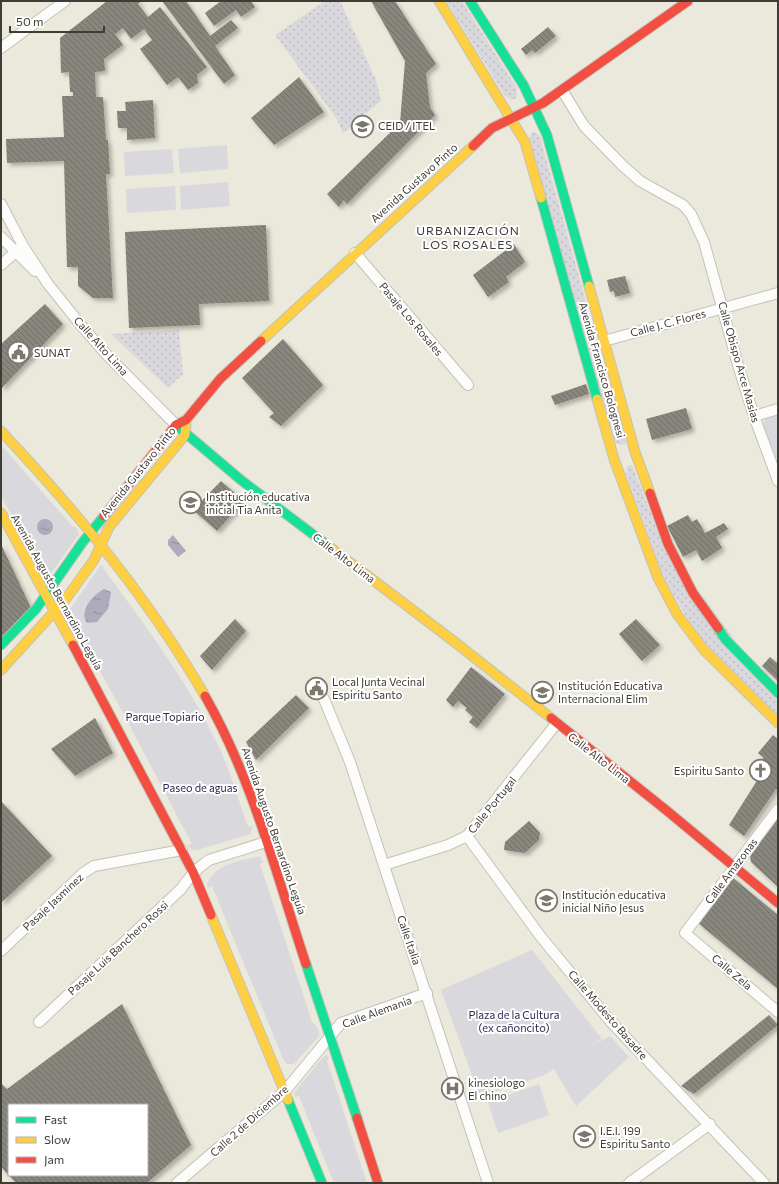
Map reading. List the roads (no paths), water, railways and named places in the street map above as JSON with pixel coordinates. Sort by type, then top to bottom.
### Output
[{"type":"main road","name":"Avenida Francisco Bolognesi","points":[[439,1],[525,142],[614,459],[658,578],[678,614],[704,650],[778,723]]},
{"type":"main road","name":"Avenida Francisco Bolognesi","points":[[470,1],[524,86],[547,135],[636,452],[668,544],[693,593],[725,639],[778,693]]},
{"type":"main road","name":"Avenida Gustavo Pinto","points":[[1,645],[36,610],[54,582],[91,532],[176,425],[186,420],[220,379],[492,128],[534,108],[562,90],[688,1]]},
{"type":"main road","name":"Avenida Gustavo Pinto","points":[[1,670],[55,613],[78,583],[101,546],[109,527],[185,435],[186,420]]},
{"type":"main road","name":"Calle Alto Lima","points":[[176,425],[185,435],[241,480],[456,643],[666,810],[778,903]]},
{"type":"main road","name":"Avenida Augusto Bernardino Leguía","points":[[1,431],[91,532],[175,648],[206,696],[240,768],[266,842],[378,1183]]},
{"type":"main road","points":[[614,459],[636,452]]},
{"type":"main road","name":"Avenida Augusto Bernardino Leguía","points":[[1,513],[128,747],[193,872],[322,1183]]},
{"type":"street","points":[[1,48],[65,1]]},
{"type":"street","name":"Calle Obispo Arce Masias","points":[[562,90],[584,126],[622,165],[640,181],[683,205],[691,214],[704,242],[754,416],[778,481]]},
{"type":"street","name":"Calle Alto Lima","points":[[1,204],[19,249],[106,354],[176,425]]},
{"type":"street","points":[[1,237],[19,249],[1,265]]},
{"type":"street","name":"Pasaje Los Rosales","points":[[355,253],[468,385]]},
{"type":"street","name":"Calle J. C. Flores","points":[[604,341],[778,293]]},
{"type":"street","points":[[754,416],[778,409]]},
{"type":"street","name":"Calle Italia","points":[[324,699],[350,762],[428,993],[488,1183]]},
{"type":"street","name":"Calle Portugal","points":[[384,865],[448,845],[467,836],[556,724]]},
{"type":"street","name":"Calle Amazonas","points":[[685,933],[778,809]]},
{"type":"street","name":"Calle Modesto Basadre","points":[[467,836],[541,937],[611,1022],[710,1124],[764,1183]]},
{"type":"street","name":"Pasaje Luis Banchero Rossi","points":[[38,1022],[181,889],[193,872],[209,860],[266,842]]},
{"type":"street","name":"Pasaje Jasminez","points":[[1,951],[82,874],[94,866],[182,850]]},
{"type":"street","name":"Calle Zela","points":[[685,933],[778,1012]]},
{"type":"street","name":"Calle Alemania","points":[[330,1035],[341,1023],[428,993]]},
{"type":"street","name":"Calle 2 de Diciembre","points":[[177,1183],[285,1091],[330,1035]]},
{"type":"street","points":[[629,1183],[710,1124]]},
{"type":"water","points":[[45,519],[51,521],[53,527],[51,533],[45,535],[39,533],[37,527],[39,521]]},
{"type":"water","points":[[173,535],[186,551],[178,557],[168,545],[168,540]]},
{"type":"water","points":[[104,589],[111,592],[108,609],[97,622],[87,623],[84,613],[88,603]]},
{"type":"place","name":"CEID / ITEL","points":[[363,126]]},
{"type":"place","name":"SUNAT","points":[[19,353]]},
{"type":"place","name":"Institución educativa inicial Tia Anita","points":[[191,503]]},
{"type":"place","name":"Local Junta Vecinal Espiritu Santo","points":[[317,688]]},
{"type":"place","name":"Institución Educativa Internacional Elim","points":[[542,692]]},
{"type":"place","name":"Espiritu Santo","points":[[760,771]]},
{"type":"place","name":"Institución educativa inicial Niño Jesus","points":[[546,901]]},
{"type":"place","name":"kinesiologo El chino","points":[[452,1089]]},
{"type":"place","name":"I.E.I. 199 Espiritu Santo","points":[[585,1137]]},
{"type":"district","name":"URBANIZACIÓN LOS ROSALES","points":[[468,238]]},
{"type":"park label","name":"Parque Topiario","points":[[165,717]]},
{"type":"park label","name":"Paseo de aguas","points":[[200,788]]},
{"type":"park label","name":"Plaza de la Cultura (ex cañoncito)","points":[[514,1021]]}]
